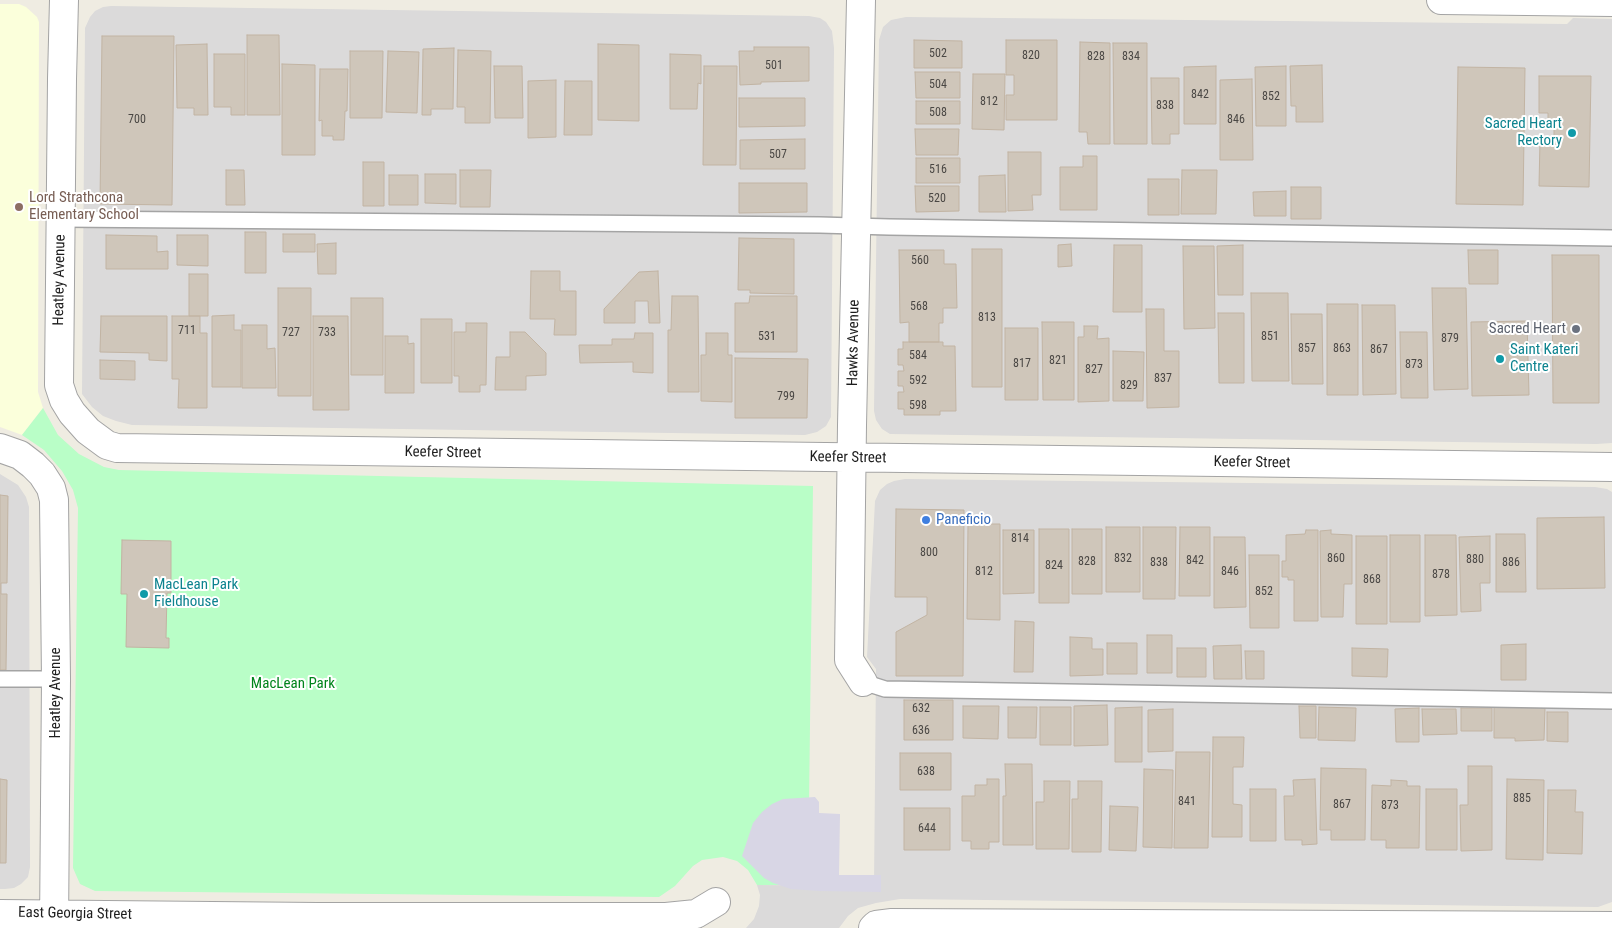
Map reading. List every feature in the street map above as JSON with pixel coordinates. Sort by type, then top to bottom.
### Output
[{"type":"street","name":"Heatley Avenue","points":[[64,0],[59,385],[64,400],[72,414],[88,431]]},
{"type":"street","name":"Hawks Avenue","points":[[861,0],[851,458],[849,660],[863,682]]},
{"type":"street","points":[[1440,0],[1612,2]]},
{"type":"street","name":"Keefer Street","points":[[88,431],[107,445],[129,449],[1612,467]]},
{"type":"street","name":"Heatley Avenue","points":[[0,448],[20,455],[33,465],[42,474],[51,488],[54,500],[56,679],[54,921]]},
{"type":"street","name":"East Georgia Street","points":[[0,914],[54,921],[318,917],[666,917],[696,914],[716,902]]},
{"type":"street","points":[[873,928],[876,925],[892,923],[1612,926]]},
{"type":"lane","points":[[60,219],[856,226],[1612,238]]},
{"type":"lane","points":[[0,679],[56,679]]},
{"type":"lane","points":[[863,682],[885,689],[1612,702]]},
{"type":"shaded area","name":"Lord Strathcona Elementary School","points":[[0,4],[19,4],[26,7],[37,17],[39,22],[38,392],[43,408],[22,435],[0,427]]},
{"type":"shaded area","points":[[111,6],[809,16],[820,18],[826,22],[832,31],[834,48],[831,417],[826,426],[817,432],[805,435],[132,425],[103,416],[92,407],[82,394],[85,28],[95,11]]},
{"type":"shaded area","points":[[906,17],[1567,24],[1573,18],[1612,19],[1612,443],[890,434],[882,429],[876,420],[874,411],[879,40],[883,27],[891,20]]},
{"type":"shaded area","points":[[0,474],[18,485],[26,497],[29,507],[30,867],[28,877],[21,884],[14,888],[5,889],[0,889]]},
{"type":"shaded area","points":[[905,479],[1595,487],[1607,489],[1612,492],[1612,902],[1598,907],[900,899],[858,908],[848,916],[839,928],[746,928],[754,919],[759,906],[760,895],[757,885],[874,886],[876,669],[867,657],[875,501],[880,490],[887,484]]},
{"type":"shaded area","points":[[815,797],[819,802],[819,813],[840,814],[839,875],[881,875],[881,892],[791,889],[764,878],[742,856],[753,823],[762,812],[772,804],[783,799]]},
{"type":"green space","name":"MacLean Park","points":[[43,408],[58,435],[79,454],[104,467],[119,470],[813,486],[808,885],[757,885],[748,870],[737,861],[723,857],[702,860],[693,866],[675,886],[659,897],[95,891],[80,884],[73,868],[78,508],[73,490],[62,471],[44,450],[22,435]]},
{"type":"building","points":[[247,35],[279,35],[280,115],[247,115]]},
{"type":"building","points":[[102,36],[174,36],[172,205],[100,204]]},
{"type":"building","points":[[914,40],[962,41],[962,68],[914,68]]},
{"type":"building","points":[[1006,40],[1057,40],[1057,120],[1006,120],[1006,95],[1014,95],[1014,75],[1006,75]]},
{"type":"building","points":[[1080,42],[1110,43],[1110,144],[1088,144],[1087,132],[1079,132]]},
{"type":"building","points":[[1113,43],[1147,43],[1147,144],[1114,144]]},
{"type":"building","points":[[207,44],[208,115],[194,115],[194,108],[177,108],[176,45]]},
{"type":"building","points":[[598,44],[639,45],[639,121],[598,120]]},
{"type":"building","points":[[754,47],[809,47],[809,81],[761,82],[761,84],[740,85],[739,51],[754,51]]},
{"type":"building","points":[[454,48],[453,109],[431,109],[431,115],[422,115],[423,49]]},
{"type":"building","points":[[458,50],[491,51],[490,123],[465,123],[465,107],[457,107]]},
{"type":"building","points":[[350,51],[383,51],[382,118],[350,118]]},
{"type":"building","points":[[388,51],[419,52],[417,113],[386,112]]},
{"type":"building","points":[[214,54],[245,54],[245,115],[231,115],[231,107],[214,107]]},
{"type":"building","points":[[670,54],[701,55],[701,84],[698,83],[697,109],[670,109]]},
{"type":"building","points":[[282,64],[315,65],[315,155],[282,155]]},
{"type":"building","points":[[1322,65],[1323,122],[1296,122],[1296,106],[1291,106],[1290,66]]},
{"type":"building","points":[[494,66],[522,66],[523,118],[495,118]]},
{"type":"building","points":[[704,66],[737,66],[736,165],[703,165]]},
{"type":"building","points":[[1216,66],[1216,124],[1184,124],[1184,67]]},
{"type":"building","points":[[1286,66],[1286,126],[1256,126],[1255,67]]},
{"type":"building","points":[[1458,67],[1525,68],[1523,205],[1456,204]]},
{"type":"building","points":[[320,69],[348,69],[344,140],[333,140],[333,136],[322,136],[322,120],[319,121]]},
{"type":"building","points":[[915,72],[960,72],[960,98],[916,98]]},
{"type":"building","points":[[973,74],[1005,74],[1004,130],[972,129]]},
{"type":"building","name":"Sacred Heart Rectory","points":[[1539,76],[1591,76],[1589,187],[1539,186],[1540,140],[1554,140],[1554,127],[1548,126],[1548,113],[1539,113]]},
{"type":"building","points":[[1151,78],[1179,78],[1179,134],[1170,134],[1170,144],[1152,144]]},
{"type":"building","points":[[1252,79],[1253,160],[1220,160],[1220,80]]},
{"type":"building","points":[[556,80],[556,137],[528,138],[528,81]]},
{"type":"building","points":[[565,81],[592,81],[592,135],[564,135]]},
{"type":"building","points":[[739,98],[805,98],[805,126],[739,127]]},
{"type":"building","points":[[916,101],[960,101],[960,124],[916,124]]},
{"type":"building","points":[[915,129],[959,129],[958,155],[916,155]]},
{"type":"building","points":[[805,139],[805,169],[740,169],[740,140]]},
{"type":"building","points":[[1008,152],[1041,152],[1041,195],[1032,195],[1033,210],[1008,211]]},
{"type":"building","points":[[1083,156],[1097,156],[1097,210],[1060,210],[1060,167],[1083,167]]},
{"type":"building","points":[[916,158],[960,158],[960,183],[916,183]]},
{"type":"building","points":[[363,162],[384,162],[384,206],[363,206]]},
{"type":"building","points":[[226,170],[244,170],[245,205],[226,205]]},
{"type":"building","points":[[460,170],[491,170],[490,207],[460,207]]},
{"type":"building","points":[[1182,170],[1217,170],[1216,214],[1181,214]]},
{"type":"building","points":[[425,174],[456,174],[456,204],[425,203]]},
{"type":"building","points":[[389,175],[418,175],[418,205],[389,205]]},
{"type":"building","points":[[1005,175],[1006,212],[979,212],[979,176]]},
{"type":"building","points":[[1148,179],[1179,179],[1179,215],[1148,215]]},
{"type":"building","points":[[739,183],[807,183],[807,212],[739,213]]},
{"type":"building","points":[[915,186],[959,186],[959,211],[916,212]]},
{"type":"building","points":[[1291,187],[1321,187],[1321,219],[1291,219]]},
{"type":"building","points":[[1286,191],[1286,216],[1254,216],[1253,192]]},
{"type":"building","points":[[245,232],[266,232],[266,273],[245,273]]},
{"type":"building","points":[[283,234],[315,234],[315,252],[283,252]]},
{"type":"building","points":[[106,235],[157,236],[157,252],[168,251],[168,269],[106,269]]},
{"type":"building","points":[[177,235],[208,235],[208,266],[177,265]]},
{"type":"building","points":[[739,238],[794,239],[794,294],[750,293],[750,290],[738,290]]},
{"type":"building","points":[[336,243],[336,274],[318,274],[317,244]]},
{"type":"building","points":[[1071,244],[1072,266],[1058,267],[1058,245]]},
{"type":"building","points":[[1114,245],[1142,245],[1142,312],[1113,312]]},
{"type":"building","points":[[1243,245],[1243,295],[1218,295],[1217,246]]},
{"type":"building","points":[[1183,246],[1214,246],[1215,328],[1184,329]]},
{"type":"building","points":[[972,249],[1002,249],[1002,387],[972,387]]},
{"type":"building","points":[[899,250],[944,250],[944,264],[956,264],[957,308],[943,308],[943,323],[939,323],[939,342],[909,342],[909,322],[900,323]]},
{"type":"building","points":[[1468,250],[1498,250],[1498,284],[1469,284]]},
{"type":"building","name":"Sacred Heart","points":[[1552,255],[1599,255],[1599,403],[1553,403]]},
{"type":"building","points":[[531,271],[560,271],[560,291],[576,291],[576,335],[554,335],[555,319],[530,319]]},
{"type":"building","points":[[658,271],[660,323],[649,323],[648,301],[635,301],[635,323],[604,323],[604,309],[639,272]]},
{"type":"building","points":[[189,274],[208,274],[208,316],[189,316]]},
{"type":"building","points":[[278,288],[311,288],[311,396],[278,396]]},
{"type":"building","points":[[1432,288],[1466,288],[1468,389],[1434,390]]},
{"type":"building","points":[[1251,293],[1288,293],[1289,381],[1252,381]]},
{"type":"building","points":[[672,296],[698,296],[699,392],[668,392],[668,330],[671,330]]},
{"type":"building","points":[[750,296],[797,296],[797,352],[735,352],[735,303],[749,303]]},
{"type":"building","points":[[351,298],[383,298],[383,375],[351,375]]},
{"type":"building","points":[[1327,304],[1358,304],[1358,395],[1327,395]]},
{"type":"building","points":[[1362,305],[1395,305],[1396,394],[1363,395]]},
{"type":"building","points":[[1146,309],[1164,309],[1164,351],[1179,351],[1179,407],[1147,408]]},
{"type":"building","points":[[1218,313],[1244,313],[1244,383],[1219,383]]},
{"type":"building","points":[[1291,314],[1322,314],[1323,384],[1292,384]]},
{"type":"building","points":[[234,315],[234,330],[241,330],[241,387],[212,387],[212,316]]},
{"type":"building","points":[[101,316],[167,316],[167,361],[149,360],[149,353],[100,352]]},
{"type":"building","points":[[172,316],[200,316],[200,333],[207,333],[207,408],[178,408],[179,379],[172,379]]},
{"type":"building","points":[[313,316],[348,316],[349,410],[313,410]]},
{"type":"building","points":[[421,319],[452,319],[452,383],[421,383]]},
{"type":"building","name":"Saint Kateri Centre","points":[[1527,321],[1529,395],[1472,396],[1471,322]]},
{"type":"building","points":[[1042,322],[1074,322],[1074,400],[1043,400]]},
{"type":"building","points":[[466,323],[487,323],[486,385],[480,385],[480,392],[459,392],[459,376],[454,376],[454,332],[466,332]]},
{"type":"building","points":[[242,325],[267,325],[267,349],[275,348],[276,388],[242,388]]},
{"type":"building","points":[[1084,326],[1098,326],[1097,339],[1109,338],[1109,401],[1078,402],[1078,337],[1084,337]]},
{"type":"building","points":[[1005,328],[1038,328],[1038,400],[1005,400]]},
{"type":"building","points":[[510,332],[525,332],[546,353],[546,375],[526,376],[526,390],[495,390],[496,357],[510,357]]},
{"type":"building","points":[[1400,332],[1427,332],[1428,398],[1401,398]]},
{"type":"building","points":[[635,333],[653,333],[653,373],[633,372],[633,362],[580,363],[579,345],[612,345],[612,339],[634,339]]},
{"type":"building","points":[[706,333],[728,333],[728,355],[732,355],[732,402],[701,401],[701,355],[706,355]]},
{"type":"building","points":[[385,336],[408,336],[408,344],[414,343],[414,393],[385,393]]},
{"type":"building","points":[[903,342],[943,342],[943,346],[955,346],[956,411],[940,411],[940,415],[904,415],[904,409],[898,409],[898,392],[904,392],[903,386],[898,386],[898,371],[904,371],[903,365],[898,365],[898,349],[903,349]]},
{"type":"building","points":[[1113,351],[1144,352],[1143,401],[1113,401]]},
{"type":"building","points":[[735,358],[808,359],[807,418],[735,418]]},
{"type":"building","points":[[100,360],[135,361],[135,380],[100,379]]},
{"type":"building","points":[[0,495],[8,496],[7,583],[1,583],[1,594],[7,594],[6,670],[0,670]]},
{"type":"building","points":[[896,509],[964,510],[963,676],[896,676],[896,632],[927,615],[927,597],[895,597]]},
{"type":"building","points":[[1604,517],[1605,588],[1537,589],[1537,518]]},
{"type":"building","points":[[968,524],[1000,524],[1000,620],[967,619]]},
{"type":"building","points":[[1106,527],[1140,527],[1140,592],[1106,592]]},
{"type":"building","points":[[1143,527],[1176,527],[1175,599],[1143,599]]},
{"type":"building","points":[[1180,527],[1210,527],[1210,596],[1179,596]]},
{"type":"building","points":[[1039,529],[1069,529],[1069,603],[1039,603]]},
{"type":"building","points":[[1072,529],[1102,529],[1102,594],[1072,594]]},
{"type":"building","points":[[1003,530],[1034,530],[1034,593],[1003,594]]},
{"type":"building","points":[[1306,530],[1318,530],[1318,621],[1294,621],[1294,580],[1282,577],[1282,561],[1286,561],[1286,535],[1305,534]]},
{"type":"building","points":[[1331,530],[1331,534],[1352,535],[1352,584],[1344,584],[1343,617],[1321,617],[1320,531]]},
{"type":"building","points":[[1496,534],[1525,534],[1526,592],[1496,592]]},
{"type":"building","points":[[1390,535],[1420,535],[1420,622],[1390,622]]},
{"type":"building","points":[[1425,535],[1456,535],[1457,615],[1425,616]]},
{"type":"building","points":[[1356,536],[1387,536],[1387,624],[1356,624]]},
{"type":"building","points":[[1490,536],[1490,583],[1480,583],[1481,611],[1461,612],[1459,537]]},
{"type":"building","points":[[1214,537],[1245,537],[1246,607],[1214,608]]},
{"type":"building","name":"MacLean Park Fieldhouse","points":[[122,540],[171,541],[171,593],[167,593],[166,638],[169,638],[169,648],[126,647],[127,594],[121,594]]},
{"type":"building","points":[[1249,555],[1279,555],[1279,628],[1250,628]]},
{"type":"building","points":[[1015,621],[1034,622],[1033,672],[1014,672]]},
{"type":"building","points":[[1147,635],[1172,635],[1172,673],[1147,673]]},
{"type":"building","points":[[1070,637],[1092,638],[1092,649],[1103,649],[1103,675],[1070,676]]},
{"type":"building","points":[[1107,643],[1137,643],[1137,674],[1107,674]]},
{"type":"building","points":[[1526,644],[1526,680],[1501,680],[1501,645]]},
{"type":"building","points":[[1241,645],[1242,679],[1214,679],[1213,646]]},
{"type":"building","points":[[1177,648],[1206,648],[1206,677],[1177,677]]},
{"type":"building","points":[[1352,648],[1388,649],[1387,677],[1352,676]]},
{"type":"building","points":[[1245,651],[1264,651],[1264,679],[1246,679]]},
{"type":"building","points":[[904,700],[953,700],[953,740],[904,740]]},
{"type":"building","points":[[1107,705],[1108,745],[1074,746],[1074,706]]},
{"type":"building","points":[[963,706],[999,706],[998,739],[963,738]]},
{"type":"building","points":[[1299,706],[1316,706],[1316,738],[1300,738]]},
{"type":"building","points":[[1008,707],[1037,707],[1036,738],[1008,738]]},
{"type":"building","points":[[1040,707],[1071,707],[1071,745],[1040,745]]},
{"type":"building","points":[[1142,707],[1142,762],[1115,762],[1115,708]]},
{"type":"building","points":[[1319,707],[1356,708],[1355,741],[1318,740]]},
{"type":"building","points":[[1494,707],[1545,708],[1544,740],[1515,741],[1515,738],[1494,738]]},
{"type":"building","points":[[1419,708],[1419,742],[1396,742],[1395,709]]},
{"type":"building","points":[[1461,708],[1492,708],[1492,731],[1461,731]]},
{"type":"building","points":[[1173,709],[1173,751],[1148,752],[1148,710]]},
{"type":"building","points":[[1422,709],[1456,709],[1457,734],[1423,735]]},
{"type":"building","points":[[1547,712],[1568,712],[1568,742],[1547,741]]},
{"type":"building","points":[[1213,737],[1244,737],[1243,767],[1233,767],[1233,804],[1242,805],[1242,837],[1212,837]]},
{"type":"building","points":[[1176,752],[1210,752],[1208,848],[1174,848]]},
{"type":"building","points":[[900,753],[951,753],[951,790],[900,790]]},
{"type":"building","points":[[1005,764],[1032,764],[1033,845],[1003,845],[1003,796],[1006,796]]},
{"type":"building","points":[[1468,766],[1492,766],[1492,850],[1461,851],[1460,805],[1468,805]]},
{"type":"building","points":[[1321,768],[1366,769],[1365,840],[1331,840],[1331,830],[1320,830]]},
{"type":"building","points":[[1144,769],[1173,770],[1172,848],[1143,847]]},
{"type":"building","points":[[0,779],[7,780],[6,863],[0,863]]},
{"type":"building","points":[[987,779],[999,779],[999,842],[989,842],[989,849],[971,849],[971,841],[962,841],[962,796],[975,796],[975,785],[987,785]]},
{"type":"building","points":[[1315,779],[1317,844],[1302,845],[1302,840],[1285,840],[1284,796],[1294,796],[1293,780]]},
{"type":"building","points":[[1507,779],[1544,780],[1543,860],[1506,859]]},
{"type":"building","points":[[1391,780],[1407,781],[1407,786],[1420,786],[1419,848],[1386,848],[1386,840],[1371,840],[1372,785],[1391,786]]},
{"type":"building","points":[[1044,781],[1070,781],[1069,849],[1036,849],[1036,802],[1044,802]]},
{"type":"building","points":[[1078,781],[1102,781],[1101,852],[1072,852],[1072,799],[1078,799]]},
{"type":"building","points":[[1250,789],[1276,789],[1276,841],[1250,841]]},
{"type":"building","points":[[1426,789],[1457,789],[1457,850],[1426,850]]},
{"type":"building","points":[[1548,790],[1576,790],[1575,812],[1583,812],[1582,854],[1547,853]]},
{"type":"building","points":[[1110,806],[1138,807],[1136,851],[1109,850]]},
{"type":"building","points":[[904,808],[950,808],[950,850],[904,850]]},
{"type":"place","name":"Sacred Heart Rectory","points":[[1572,133]]},
{"type":"place","name":"Lord Strathcona Elementary School","points":[[19,207]]},
{"type":"place","name":"Sacred Heart","points":[[1576,329]]},
{"type":"place","name":"Saint Kateri Centre","points":[[1500,359]]},
{"type":"place","name":"Paneficio","points":[[926,520]]},
{"type":"place","name":"MacLean Park Fieldhouse","points":[[144,594]]}]
